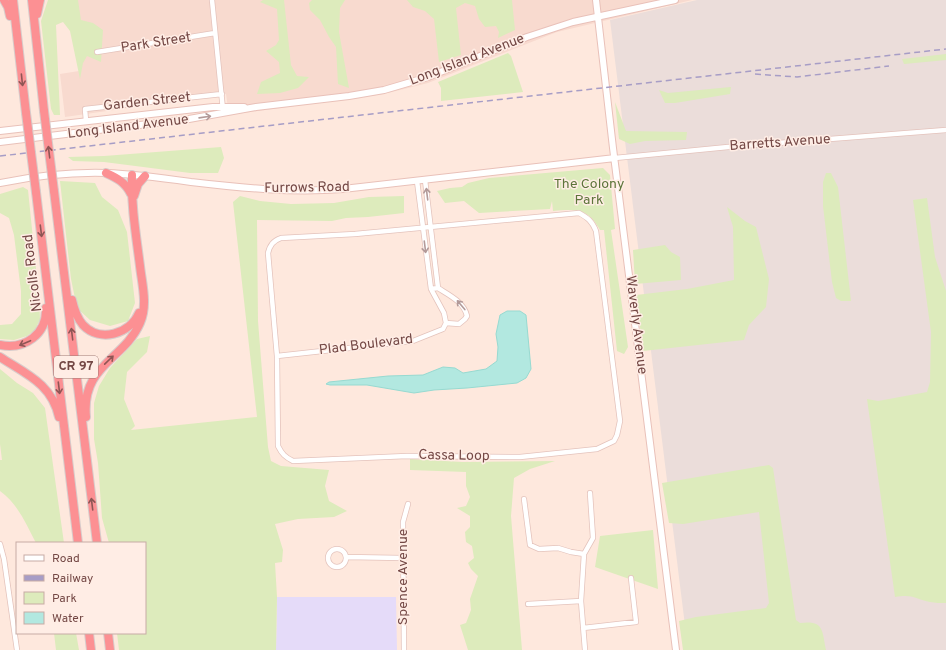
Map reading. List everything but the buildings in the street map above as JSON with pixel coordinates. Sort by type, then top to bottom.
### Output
[{"type":"highway","points":[[4,0],[9,11],[20,56]]},
{"type":"highway","name":"Nicolls Road","points":[[13,0],[78,542]]},
{"type":"highway","name":"CR 97","points":[[32,0],[44,111],[97,542]]},
{"type":"highway","points":[[38,51],[39,30],[37,9],[40,0]]},
{"type":"highway","points":[[106,173],[122,181],[133,199]]},
{"type":"highway","points":[[87,462],[88,434],[86,406],[88,393],[98,371],[127,343],[138,328],[144,309],[133,199],[132,174]]},
{"type":"highway","points":[[133,199],[138,184],[145,176]]},
{"type":"highway","points":[[64,270],[76,315],[83,325],[94,332],[111,335],[126,330],[137,319],[141,309],[143,296]]},
{"type":"highway","points":[[0,345],[15,346],[24,344],[32,340],[41,330],[46,314],[45,271]]},
{"type":"highway","points":[[0,358],[39,382],[51,397],[58,415],[70,472]]},
{"type":"highway","points":[[89,634],[91,650]]},
{"type":"highway","points":[[108,634],[110,650]]},
{"type":"street","points":[[212,0],[224,114]]},
{"type":"street","name":"Waverly Avenue","points":[[596,0],[676,650]]},
{"type":"street","name":"Long Island Avenue","points":[[0,142],[116,129],[224,114],[256,107],[358,95],[403,85],[436,74],[533,35],[573,22],[675,0]]},
{"type":"street","name":"Park Street","points":[[97,52],[216,33]]},
{"type":"street","name":"Garden Street","points":[[86,121],[85,109],[222,94]]},
{"type":"street","name":"Long Island Avenue","points":[[0,131],[223,107],[256,107]]},
{"type":"street","name":"Barretts Avenue","points":[[615,158],[728,146],[946,130]]},
{"type":"street","name":"Furrows Road","points":[[0,183],[28,178],[77,173],[106,173],[132,174],[256,189],[295,191],[343,189],[615,158]]},
{"type":"street","points":[[417,180],[431,289],[444,313],[446,324],[459,324],[465,320],[467,316],[466,311],[457,300],[438,288],[431,289]]},
{"type":"street","points":[[425,180],[438,288]]},
{"type":"street","name":"Cassa Loop","points":[[573,214],[579,214],[589,218],[596,231],[620,421],[614,441],[597,450],[520,457],[407,456],[293,461],[286,458],[278,446],[277,356],[268,253],[270,246],[274,240],[281,238],[356,234],[431,226],[573,214]]},
{"type":"street","name":"Plad Boulevard","points":[[277,356],[413,341],[443,329],[446,324]]},
{"type":"street","points":[[585,650],[581,601],[584,554],[593,538],[590,493]]},
{"type":"street","points":[[524,499],[530,545],[539,549],[558,548],[584,554]]},
{"type":"street","name":"Spence Avenue","points":[[404,650],[402,558],[403,522],[408,504]]},
{"type":"street","points":[[0,544],[4,559],[17,650]]},
{"type":"street","points":[[346,557],[402,558]]},
{"type":"street","points":[[583,628],[636,622],[631,578]]},
{"type":"street","points":[[528,604],[581,601]]},
{"type":"shaded area","points":[[71,0],[692,0],[557,32],[428,83],[384,94],[229,115],[226,94],[65,117],[60,74],[79,71]]},
{"type":"shaded area","points":[[697,0],[946,0],[946,650],[688,650],[610,20]]},
{"type":"shaded area","points":[[277,597],[396,597],[397,650],[276,650]]},
{"type":"green space","points":[[48,0],[78,0],[81,20],[93,23],[103,30],[101,62],[87,56],[83,63],[80,79],[70,31],[63,22],[56,25],[60,115],[54,115],[51,109],[41,21]]},
{"type":"green space","points":[[263,0],[284,0],[291,65],[297,76],[309,77],[298,88],[280,93],[257,94],[261,82],[280,73],[279,62],[266,51],[276,45],[279,40],[277,9],[260,2]]},
{"type":"green space","points":[[312,0],[345,0],[340,8],[339,32],[349,88],[338,84],[336,47],[320,20],[310,10],[309,3]]},
{"type":"green space","points":[[407,0],[512,0],[515,30],[498,38],[499,32],[496,26],[485,27],[479,19],[475,6],[465,3],[456,8],[461,55],[439,62],[434,19],[425,11],[413,7]]},
{"type":"green space","points":[[508,53],[511,56],[523,92],[441,101],[441,88],[438,82]]},
{"type":"green space","points":[[946,54],[946,60],[904,64],[902,59]]},
{"type":"green space","points":[[731,87],[730,94],[675,103],[665,103],[659,90],[668,93]]},
{"type":"green space","points":[[615,102],[626,131],[687,132],[686,140],[645,141],[630,144],[619,139]]},
{"type":"green space","points":[[221,147],[224,158],[218,173],[190,173],[104,162],[73,161],[68,157],[104,156]]},
{"type":"green space","name":"The Colony Park","points":[[603,168],[610,175],[615,229],[611,230],[628,347],[624,354],[617,351],[604,230],[600,230],[591,217],[575,210],[553,211],[552,201],[550,209],[479,213],[464,201],[445,203],[437,191],[462,187],[468,183],[489,178]]},
{"type":"green space","points":[[826,173],[831,173],[838,187],[851,301],[841,301],[836,298],[832,282],[823,206],[823,182]]},
{"type":"green space","points":[[60,181],[95,183],[102,197],[118,210],[127,232],[135,303],[128,321],[110,326],[90,320],[77,308],[71,279]]},
{"type":"green space","points":[[23,187],[28,190],[40,319],[35,330],[27,336],[14,340],[0,339],[0,325],[12,324],[21,314],[21,291],[14,235],[9,218],[0,213],[0,194]]},
{"type":"green space","points":[[240,196],[260,201],[291,204],[334,203],[369,197],[404,196],[404,213],[346,218],[332,221],[257,220],[258,321],[268,447],[271,461],[281,466],[329,470],[325,486],[329,501],[347,511],[334,517],[298,519],[275,524],[283,550],[282,562],[275,563],[277,597],[276,650],[119,650],[117,634],[146,634],[146,542],[109,542],[102,518],[98,463],[94,439],[94,403],[99,386],[110,368],[137,339],[150,336],[147,352],[127,372],[124,399],[135,426],[131,430],[257,417],[233,202]]},
{"type":"green space","points":[[927,198],[935,257],[946,291],[946,603],[930,602],[910,596],[895,597],[867,399],[878,401],[927,392],[930,382],[931,332],[913,200]]},
{"type":"green space","points":[[727,207],[745,221],[756,227],[769,279],[766,307],[749,325],[744,340],[643,351],[636,295],[687,289],[734,280],[733,227]]},
{"type":"green space","points":[[665,245],[671,252],[680,257],[681,280],[635,284],[633,250]]},
{"type":"green space","points":[[0,369],[17,383],[33,393],[45,408],[64,542],[35,542],[17,508],[0,491],[0,460],[2,460],[0,444]]},
{"type":"green space","points":[[410,459],[462,462],[555,461],[530,469],[514,478],[511,516],[522,650],[468,650],[460,625],[466,623],[471,610],[470,599],[478,576],[471,569],[468,563],[474,558],[472,546],[466,542],[465,532],[470,527],[470,516],[457,508],[466,506],[470,497],[466,486],[466,472],[410,470]]},
{"type":"green space","points":[[769,465],[773,468],[796,620],[800,623],[808,622],[818,625],[822,632],[826,650],[683,650],[679,621],[696,617],[766,608],[769,603],[759,512],[683,524],[669,523],[662,483]]},
{"type":"green space","points":[[653,530],[658,589],[595,567],[600,536]]},
{"type":"green space","points":[[54,634],[76,634],[79,650],[56,650]]},
{"type":"water","points":[[507,311],[520,311],[526,315],[531,369],[526,378],[517,383],[414,393],[367,385],[326,384],[329,382],[388,376],[423,375],[443,367],[455,368],[463,373],[486,369],[497,361],[498,347],[496,334],[500,315]]},
{"type":"railway","points":[[0,156],[946,49]]},
{"type":"railway","points":[[755,74],[797,77],[889,66]]}]
